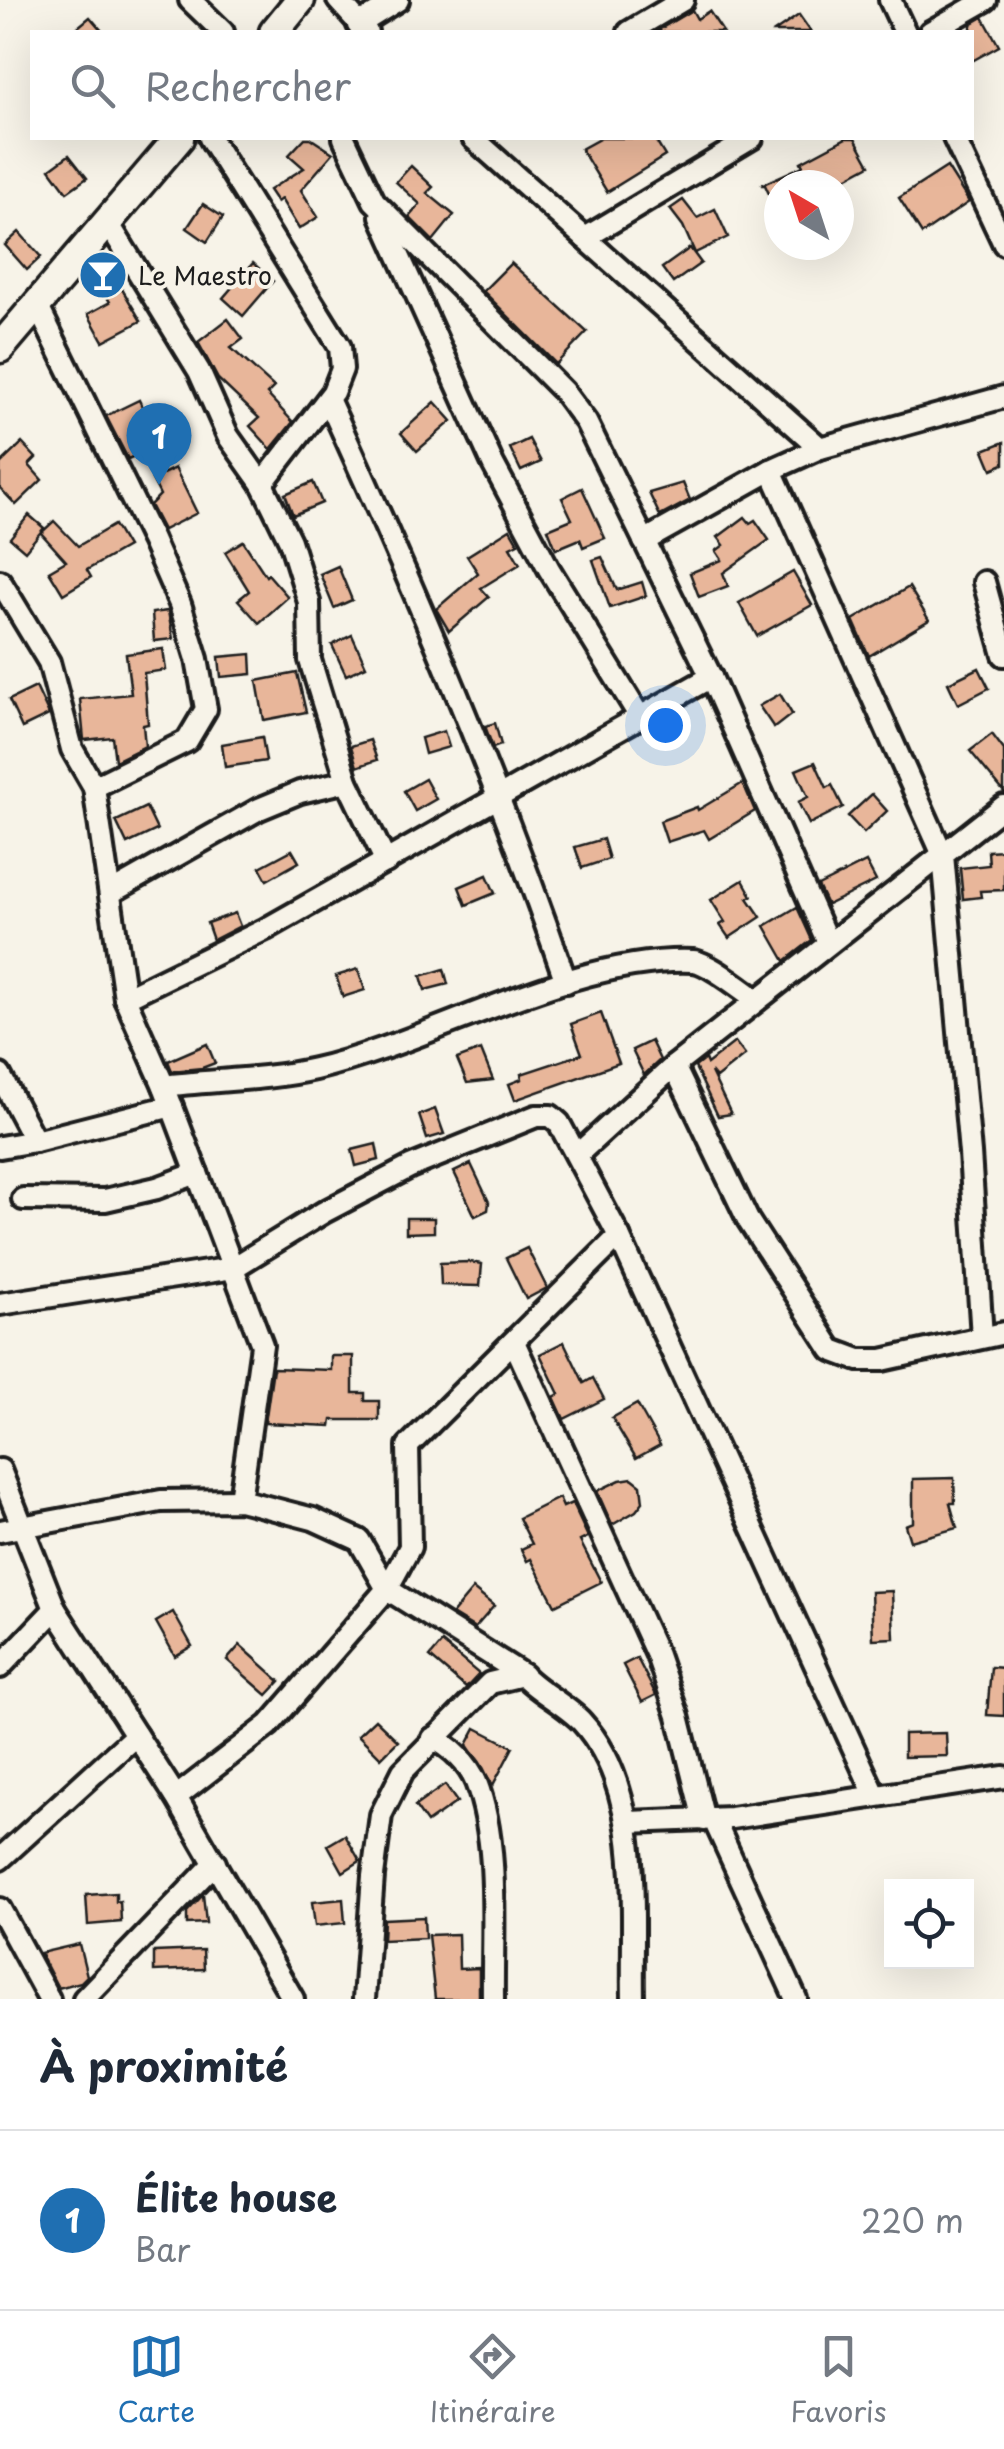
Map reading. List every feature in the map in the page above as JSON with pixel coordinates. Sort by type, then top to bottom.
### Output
[{"type":"main road","points":[[0,348],[177,140]]},
{"type":"street","points":[[190,0],[222,30]]},
{"type":"street","points":[[338,0],[363,28],[398,0]]},
{"type":"street","points":[[632,30],[683,0]]},
{"type":"street","points":[[890,0],[904,30]]},
{"type":"street","points":[[934,30],[986,0]]},
{"type":"street","points":[[211,140],[340,347],[342,369],[328,399],[262,484]]},
{"type":"street","points":[[345,140],[494,464],[550,569],[640,717]]},
{"type":"street","points":[[474,140],[820,448]]},
{"type":"street","points":[[585,238],[749,140]]},
{"type":"street","points":[[955,140],[1004,244]]},
{"type":"street","points":[[374,201],[563,392],[586,422],[711,677],[828,943]]},
{"type":"street","points":[[107,221],[198,371],[228,436],[262,484],[290,541],[308,602],[310,660],[348,781],[386,862]]},
{"type":"street","points":[[36,306],[180,604],[206,709],[187,741],[94,787]]},
{"type":"street","points":[[644,541],[770,470],[820,448],[1004,397]]},
{"type":"street","points":[[328,399],[410,580],[524,858],[566,982]]},
{"type":"street","points":[[770,470],[943,855],[982,1338]]},
{"type":"street","points":[[0,581],[49,662],[72,749],[94,787],[125,998],[172,1106],[262,1345],[240,1500]]},
{"type":"street","points":[[984,582],[1004,655]]},
{"type":"street","points":[[125,998],[266,928],[711,677]]},
{"type":"street","points":[[112,892],[259,810],[300,792],[348,781]]},
{"type":"street","points":[[577,1155],[674,1066],[1004,806]]},
{"type":"street","points":[[164,1086],[313,1069],[404,1041],[566,982],[627,966],[698,960],[757,1000]]},
{"type":"street","points":[[674,1066],[748,1220],[832,1350],[860,1360],[882,1360],[1004,1332]]},
{"type":"street","points":[[0,1075],[36,1141]]},
{"type":"street","points":[[0,1146],[36,1141],[172,1106]]},
{"type":"street","points":[[0,1304],[233,1268],[324,1212],[410,1167],[536,1116],[551,1116],[577,1155],[619,1236],[875,1795]]},
{"type":"street","points":[[23,1199],[106,1200],[197,1173]]},
{"type":"street","points":[[176,1797],[269,1725],[387,1589],[410,1547],[408,1446],[619,1236]]},
{"type":"street","points":[[514,1342],[657,1655],[709,1820],[796,1999]]},
{"type":"street","points":[[0,1470],[55,1609],[176,1797],[293,1999]]},
{"type":"street","points":[[0,1531],[161,1501],[240,1500],[313,1519],[359,1540],[387,1589],[523,1675],[584,1725],[609,1764],[628,1822],[633,1999]]},
{"type":"street","points":[[0,1666],[55,1609]]},
{"type":"street","points":[[364,1999],[373,1876],[382,1815],[402,1772],[490,1682],[523,1675]]},
{"type":"street","points":[[0,1859],[136,1735]]},
{"type":"street","points":[[433,1738],[446,1744],[465,1764],[484,1808],[491,1871],[493,1999]]},
{"type":"street","points":[[628,1822],[709,1820],[1004,1777]]},
{"type":"street","points":[[84,1999],[214,1863]]},
{"type":"street","points":[[0,1909],[49,1999]]},
{"type":"building","points":[[692,10],[697,19],[709,11],[722,30],[658,30]]},
{"type":"building","points":[[799,15],[810,30],[777,30]]},
{"type":"building","points":[[90,17],[101,30],[74,30]]},
{"type":"building","points":[[983,17],[999,46],[974,60],[974,30],[971,24]]},
{"type":"building","points":[[303,140],[313,140],[333,153],[301,190],[318,217],[299,229],[281,199],[277,202],[269,190],[304,168],[289,155]]},
{"type":"building","points":[[597,140],[655,140],[665,156],[607,192],[581,149]]},
{"type":"building","points":[[842,140],[856,140],[870,165],[854,174],[854,170],[794,170],[803,166],[801,162]]},
{"type":"building","points":[[69,155],[87,178],[67,192],[50,169]]},
{"type":"building","points":[[411,166],[433,187],[427,193],[454,215],[433,241],[409,217],[420,204],[396,182]]},
{"type":"building","points":[[947,167],[969,202],[922,234],[899,198]]},
{"type":"building","points":[[683,200],[697,218],[715,209],[728,237],[695,253],[670,209]]},
{"type":"building","points":[[203,204],[223,217],[207,242],[187,228]]},
{"type":"building","points":[[19,232],[41,257],[27,270],[5,245]]},
{"type":"building","points":[[690,248],[701,263],[673,283],[662,268]]},
{"type":"building","points":[[253,263],[273,281],[243,316],[223,298]]},
{"type":"building","points":[[511,263],[587,332],[556,364],[483,291]]},
{"type":"building","points":[[122,289],[141,321],[103,341],[88,314],[110,302],[107,297]]},
{"type":"building","points":[[228,319],[243,339],[231,348],[274,387],[267,394],[293,422],[271,449],[250,426],[259,418],[218,379],[198,342]]},
{"type":"building","points":[[139,400],[160,444],[128,459],[106,416]]},
{"type":"building","points":[[435,402],[452,421],[417,451],[401,433]]},
{"type":"building","points":[[529,439],[541,462],[521,471],[510,448]]},
{"type":"building","points":[[1004,442],[1004,464],[992,469],[984,450]]},
{"type":"building","points":[[22,443],[36,458],[29,465],[42,480],[16,505],[0,488],[0,464]]},
{"type":"building","points":[[175,468],[197,513],[163,530],[150,505],[160,495],[152,479]]},
{"type":"building","points":[[313,482],[322,503],[293,515],[285,494]]},
{"type":"building","points":[[683,483],[690,500],[660,516],[649,493]]},
{"type":"building","points":[[582,488],[605,538],[583,547],[580,539],[556,549],[548,529],[572,519],[562,498]]},
{"type":"building","points":[[29,515],[44,528],[25,551],[10,538]]},
{"type":"building","points":[[745,517],[750,523],[755,520],[769,540],[723,573],[728,586],[699,597],[690,573],[722,560],[716,551],[724,545],[718,537]]},
{"type":"building","points":[[54,521],[78,546],[114,525],[127,547],[87,570],[91,577],[63,594],[49,571],[66,561],[41,533]]},
{"type":"building","points":[[510,529],[518,543],[510,547],[520,564],[481,588],[489,597],[449,631],[436,609],[478,573],[467,556]]},
{"type":"building","points":[[243,541],[266,576],[288,597],[259,623],[238,600],[249,591],[225,552]]},
{"type":"building","points":[[602,557],[617,590],[642,582],[646,596],[610,608],[593,560]]},
{"type":"building","points":[[338,566],[352,600],[334,608],[320,574]]},
{"type":"building","points":[[793,572],[812,605],[757,636],[739,603]]},
{"type":"building","points":[[909,587],[929,620],[869,656],[853,620]]},
{"type":"building","points":[[168,611],[173,639],[154,641],[152,613]]},
{"type":"building","points":[[352,635],[366,666],[346,675],[332,645]]},
{"type":"building","points":[[163,649],[166,670],[144,673],[148,724],[143,725],[145,746],[115,761],[112,737],[84,740],[80,699],[131,694],[126,654]]},
{"type":"building","points":[[251,654],[252,674],[221,677],[219,657]]},
{"type":"building","points":[[979,668],[989,688],[958,704],[948,683]]},
{"type":"building","points":[[297,673],[306,712],[264,720],[257,681]]},
{"type":"building","points":[[36,687],[49,715],[22,728],[9,700]]},
{"type":"building","points":[[780,694],[792,714],[774,728],[759,706]]},
{"type":"building","points":[[495,723],[501,745],[493,748],[485,726]]},
{"type":"building","points":[[444,731],[449,747],[425,754],[421,738]]},
{"type":"building","points":[[992,734],[1004,750],[1004,792],[970,751]]},
{"type":"building","points":[[262,737],[266,761],[225,767],[222,744]]},
{"type":"building","points":[[370,740],[377,760],[357,767],[351,746]]},
{"type":"building","points":[[815,762],[827,788],[832,785],[843,807],[809,824],[798,802],[808,797],[796,770]]},
{"type":"building","points":[[425,779],[436,799],[415,811],[404,791]]},
{"type":"building","points":[[743,783],[755,811],[709,839],[704,830],[667,842],[660,821],[697,807],[698,810]]},
{"type":"building","points":[[872,794],[887,811],[864,833],[848,816]]},
{"type":"building","points":[[146,807],[157,830],[127,844],[116,821]]},
{"type":"building","points":[[603,839],[609,859],[582,868],[575,847]]},
{"type":"building","points":[[292,850],[299,862],[267,880],[260,867]]},
{"type":"building","points":[[1004,850],[1004,890],[980,891],[981,897],[963,899],[960,868],[989,865],[988,851]]},
{"type":"building","points":[[866,862],[876,881],[827,905],[818,886]]},
{"type":"building","points":[[487,875],[495,893],[466,905],[459,887]]},
{"type":"building","points":[[743,880],[752,896],[748,898],[761,917],[729,938],[720,925],[725,922],[711,900]]},
{"type":"building","points":[[797,907],[812,940],[785,961],[765,926]]},
{"type":"building","points":[[235,913],[240,926],[213,940],[207,923]]},
{"type":"building","points":[[358,969],[365,990],[343,997],[336,976]]},
{"type":"building","points":[[444,969],[448,984],[425,990],[421,976]]},
{"type":"building","points":[[601,1013],[619,1063],[515,1100],[509,1084],[522,1079],[521,1074],[582,1054],[571,1024]]},
{"type":"building","points":[[651,1041],[660,1060],[644,1075],[632,1050]]},
{"type":"building","points":[[735,1042],[745,1055],[716,1078],[711,1072],[731,1114],[718,1116],[695,1067],[705,1059],[707,1064]]},
{"type":"building","points":[[207,1044],[215,1063],[172,1071],[168,1061]]},
{"type":"building","points":[[481,1050],[493,1080],[467,1083],[457,1059]]},
{"type":"building","points":[[435,1109],[444,1134],[427,1139],[419,1115]]},
{"type":"building","points":[[376,1144],[379,1160],[356,1166],[352,1150]]},
{"type":"building","points":[[471,1164],[489,1202],[488,1210],[475,1216],[454,1172]]},
{"type":"building","points":[[406,1218],[434,1218],[434,1232],[406,1233]]},
{"type":"building","points":[[527,1248],[547,1288],[526,1299],[506,1258]]},
{"type":"building","points":[[440,1263],[482,1264],[480,1286],[441,1285]]},
{"type":"building","points":[[564,1342],[584,1383],[593,1378],[604,1399],[564,1419],[554,1397],[559,1394],[540,1354]]},
{"type":"building","points":[[331,1356],[353,1356],[353,1393],[365,1393],[365,1401],[379,1401],[379,1420],[332,1420],[331,1426],[265,1423],[273,1368],[331,1370]]},
{"type":"building","points":[[637,1404],[660,1445],[636,1458],[612,1418]]},
{"type":"building","points":[[632,1478],[641,1485],[643,1502],[636,1511],[612,1525],[597,1491]]},
{"type":"building","points":[[954,1478],[955,1503],[950,1503],[957,1528],[910,1541],[905,1525],[913,1522],[913,1479]]},
{"type":"building","points":[[559,1498],[563,1507],[572,1503],[588,1537],[580,1541],[601,1582],[555,1605],[531,1559],[527,1561],[521,1549],[532,1544],[519,1518]]},
{"type":"building","points":[[473,1589],[494,1606],[475,1628],[452,1614]]},
{"type":"building","points":[[892,1591],[894,1638],[873,1639],[871,1592]]},
{"type":"building","points":[[173,1612],[192,1646],[175,1656],[156,1622]]},
{"type":"building","points":[[442,1643],[479,1674],[466,1688],[430,1657]]},
{"type":"building","points":[[240,1645],[280,1681],[267,1695],[227,1660]]},
{"type":"building","points":[[637,1658],[656,1695],[642,1702],[623,1665]]},
{"type":"building","points":[[991,1667],[1004,1668],[1004,1716],[987,1715]]},
{"type":"building","points":[[375,1719],[398,1741],[381,1758],[358,1735]]},
{"type":"building","points":[[476,1728],[513,1747],[493,1785],[467,1745]]},
{"type":"building","points":[[946,1733],[947,1756],[904,1757],[904,1734]]},
{"type":"building","points":[[445,1785],[457,1802],[427,1823],[415,1806]]},
{"type":"building","points":[[345,1835],[360,1861],[343,1872],[328,1845]]},
{"type":"building","points":[[116,1893],[121,1922],[88,1925],[86,1895]]},
{"type":"building","points":[[203,1895],[206,1923],[187,1924],[187,1912]]},
{"type":"building","points":[[343,1899],[345,1923],[315,1926],[312,1902]]},
{"type":"building","points":[[424,1917],[425,1938],[383,1940],[384,1919]]},
{"type":"building","points":[[458,1934],[459,1969],[479,1968],[479,1999],[435,1999],[428,1935]]},
{"type":"building","points":[[79,1944],[87,1976],[81,1982],[58,1988],[40,1953]]},
{"type":"building","points":[[203,1950],[204,1969],[154,1971],[154,1952]]},
{"type":"place","name":"Le Maestro","points":[[103,275]]},
{"type":"place","name":"Élite house","points":[[159,485]]}]
